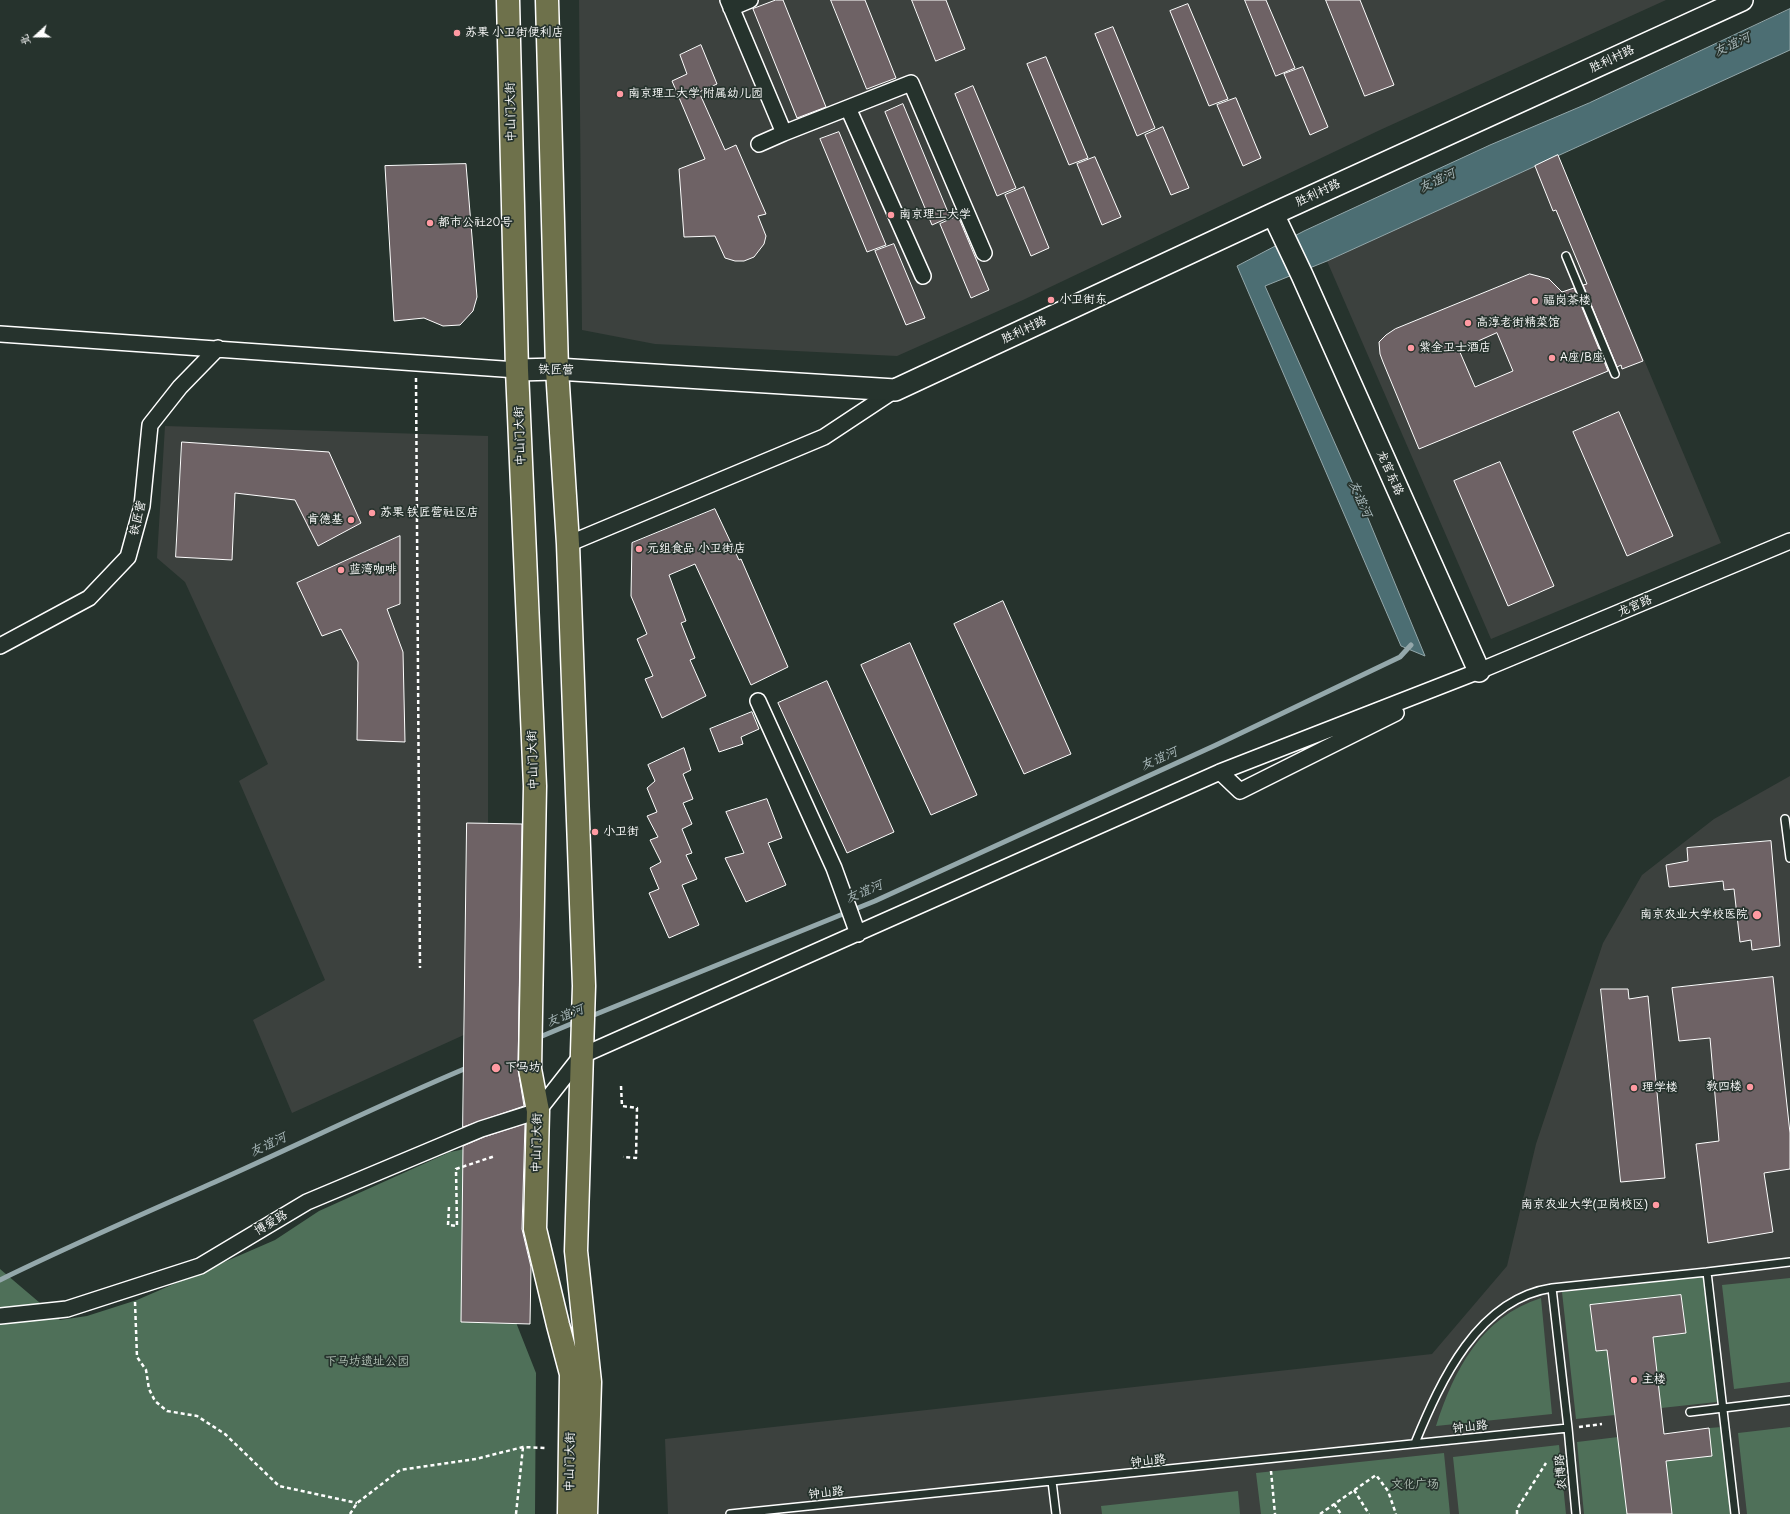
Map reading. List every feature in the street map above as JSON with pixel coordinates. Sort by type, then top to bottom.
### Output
[{"type":"main road","name":"中山门大街","points":[[508,0],[517,370],[535,786],[530,1070],[538,1111],[535,1229],[571,1374],[569,1514]]},
{"type":"main road","name":"中山门大街","points":[[547,0],[557,369],[568,544],[584,986],[576,1251],[590,1382],[586,1514]]},
{"type":"street","points":[[750,0],[729,4],[784,133]]},
{"type":"street","name":"胜利村路","points":[[895,390],[1272,214],[1742,0]]},
{"type":"street","points":[[759,144],[911,83],[984,253]]},
{"type":"street","points":[[848,108],[923,276]]},
{"type":"street","name":"龙宫东路","points":[[1272,214],[1302,275],[1479,671]]},
{"type":"street","name":"铁匠营","points":[[0,334],[517,370],[557,369],[895,390]]},
{"type":"street","name":"铁匠营","points":[[0,646],[89,598],[128,557],[142,506],[150,425],[180,387],[218,348]]},
{"type":"street","points":[[568,544],[824,437],[895,390]]},
{"type":"street","name":"龙宫路","points":[[1479,671],[1790,540]]},
{"type":"street","points":[[538,1111],[581,1056],[856,928],[1220,772],[1479,671]]},
{"type":"street","points":[[1220,772],[1240,791],[1479,671]]},
{"type":"street","points":[[758,702],[834,868],[856,928]]},
{"type":"street","name":"博爱路","points":[[0,1316],[67,1309],[200,1266],[307,1202],[481,1129],[538,1111]]},
{"type":"lane","points":[[1566,256],[1614,374]]},
{"type":"lane","points":[[1785,819],[1790,858]]},
{"type":"lane","points":[[1415,1443],[1429,1409],[1459,1356],[1475,1335],[1501,1309],[1524,1296],[1539,1290],[1552,1288],[1790,1262]]},
{"type":"lane","points":[[1707,1272],[1734,1514]]},
{"type":"lane","name":"农博路","points":[[1552,1288],[1576,1514]]},
{"type":"lane","points":[[1690,1412],[1790,1400]]},
{"type":"lane","name":"钟山路","points":[[730,1514],[1270,1460],[1415,1443],[1568,1428]]},
{"type":"lane","points":[[1052,1481],[1056,1514]]},
{"type":"path","points":[[416,362],[420,968]]},
{"type":"path","points":[[621,1086],[622,1106],[637,1108],[636,1158],[623,1157]]},
{"type":"path","points":[[449,1207],[448,1225],[457,1226],[456,1169],[495,1156]]},
{"type":"path","points":[[135,1287],[137,1357],[146,1370],[149,1389],[154,1401],[167,1411],[197,1416],[225,1434],[279,1486],[356,1503]]},
{"type":"path","points":[[1568,1428],[1602,1424]]},
{"type":"path","points":[[516,1514],[523,1447]]},
{"type":"path","points":[[350,1514],[356,1503],[400,1470],[476,1459],[523,1447],[546,1448]]},
{"type":"path","points":[[1270,1460],[1275,1514]]},
{"type":"path","points":[[1517,1514],[1517,1509],[1546,1463]]},
{"type":"path","points":[[1320,1514],[1376,1475],[1388,1491],[1396,1514]]},
{"type":"path","points":[[1354,1490],[1369,1514]]},
{"type":"path","points":[[1334,1504],[1341,1514]]},
{"type":"shaded area","name":"南京理工大学","points":[[579,0],[1666,0],[1380,130],[1023,300],[897,356],[655,344],[582,330]]},
{"type":"shaded area","points":[[1558,155],[1721,543],[1491,639],[1327,261]]},
{"type":"shaded area","points":[[165,426],[488,436],[488,1024],[292,1113],[253,1020],[325,980],[239,781],[268,764],[185,582],[157,558]]},
{"type":"shaded area","name":"南京农业大学(卫岗校区)","points":[[1790,776],[1790,1514],[668,1514],[665,1439],[1432,1354],[1507,1266],[1536,1144],[1603,943],[1642,875],[1714,819]]},
{"type":"green space","name":"下马坊遗址公园","points":[[484,1145],[489,1254],[536,1373],[535,1514],[0,1514],[0,1269],[60,1320],[87,1316],[137,1300],[275,1240],[319,1211],[450,1152]]},
{"type":"green space","points":[[1703,1277],[1717,1402],[1661,1408],[1653,1337],[1686,1333],[1681,1295],[1591,1305],[1596,1351],[1607,1350],[1615,1415],[1576,1419],[1562,1292]]},
{"type":"green space","points":[[1790,1278],[1790,1382],[1734,1389],[1722,1285]]},
{"type":"green space","points":[[1541,1298],[1552,1414],[1436,1426],[1443,1405],[1461,1366],[1486,1332],[1502,1318],[1520,1307]]},
{"type":"green space","points":[[1722,1427],[1730,1514],[1672,1514],[1666,1461],[1709,1428]]},
{"type":"green space","points":[[1790,1427],[1790,1514],[1747,1514],[1738,1433]]},
{"type":"green space","points":[[1618,1437],[1627,1514],[1584,1514],[1577,1442]]},
{"type":"green space","points":[[1559,1445],[1566,1514],[1459,1514],[1453,1457]]},
{"type":"green space","name":"文化广场","points":[[1444,1453],[1450,1514],[1261,1514],[1256,1473]]},
{"type":"green space","points":[[1238,1491],[1240,1514],[1102,1514],[1101,1506]]},
{"type":"water","points":[[1790,9],[1790,50],[1327,261],[1265,286],[1365,511],[1425,656],[1401,646],[1237,266],[1304,231],[1490,145],[1589,103]]},
{"type":"building","points":[[776,0],[783,0],[826,107],[797,118],[753,9]]},
{"type":"building","points":[[831,0],[865,0],[896,78],[867,89]]},
{"type":"building","points":[[912,0],[946,0],[965,49],[936,61]]},
{"type":"building","points":[[1245,0],[1266,0],[1295,68],[1276,76]]},
{"type":"building","points":[[1326,0],[1360,0],[1394,85],[1365,96]]},
{"type":"building","points":[[1188,4],[1228,99],[1209,106],[1170,11]]},
{"type":"building","points":[[1113,27],[1155,128],[1137,136],[1095,34]]},
{"type":"building","points":[[701,45],[717,84],[699,92],[725,150],[736,145],[766,214],[758,216],[766,236],[764,244],[754,257],[744,261],[735,261],[725,258],[715,236],[684,237],[679,169],[705,159],[672,81],[687,74],[680,55]]},
{"type":"building","points":[[1046,57],[1088,158],[1069,165],[1027,64]]},
{"type":"building","points":[[1303,67],[1328,127],[1310,135],[1284,74]]},
{"type":"building","points":[[973,86],[1016,188],[997,196],[955,94]]},
{"type":"building","points":[[1236,98],[1261,158],[1243,166],[1217,105]]},
{"type":"building","points":[[903,104],[950,217],[932,225],[885,112]]},
{"type":"building","points":[[1163,127],[1189,188],[1171,195],[1145,135]]},
{"type":"building","points":[[839,132],[886,245],[867,252],[820,139]]},
{"type":"building","points":[[1558,155],[1643,361],[1622,369],[1621,365],[1617,367],[1583,285],[1587,284],[1556,210],[1553,211],[1535,166]]},
{"type":"building","points":[[1095,157],[1121,217],[1102,225],[1077,164]]},
{"type":"building","name":"都市公社20号","points":[[466,164],[477,297],[473,311],[460,325],[443,326],[424,318],[394,321],[385,166]]},
{"type":"building","points":[[1024,187],[1049,248],[1031,256],[1005,195]]},
{"type":"building","points":[[958,216],[989,290],[971,298],[940,224]]},
{"type":"building","points":[[894,244],[925,318],[906,325],[875,251]]},
{"type":"building","name":"A座/B座","points":[[1530,274],[1549,279],[1562,292],[1574,288],[1608,371],[1419,449],[1380,354],[1379,342],[1395,329]],"holes":[[[1497,333],[1513,371],[1475,387],[1459,350]]]},
{"type":"building","points":[[1619,412],[1673,536],[1627,556],[1573,432]]},
{"type":"building","points":[[182,442],[329,452],[361,523],[318,546],[295,500],[235,493],[232,560],[176,557]]},
{"type":"building","points":[[1500,462],[1554,586],[1508,606],[1454,481]]},
{"type":"building","points":[[715,509],[739,560],[741,559],[788,667],[751,685],[695,564],[669,575],[686,621],[681,623],[695,658],[690,660],[706,696],[662,718],[645,679],[653,676],[637,639],[647,634],[631,596],[632,543]]},
{"type":"building","points":[[400,536],[400,604],[387,609],[403,652],[405,742],[357,740],[358,662],[341,629],[322,636],[297,583]]},
{"type":"building","points":[[1003,601],[1071,754],[1024,774],[954,624]]},
{"type":"building","points":[[910,643],[977,795],[931,815],[861,665]]},
{"type":"building","points":[[827,681],[894,832],[847,853],[778,703]]},
{"type":"building","points":[[752,712],[759,729],[741,737],[743,744],[719,752],[710,729]]},
{"type":"building","points":[[684,748],[691,770],[683,774],[693,799],[683,803],[692,824],[682,829],[692,853],[686,855],[697,879],[682,885],[699,925],[669,938],[649,893],[659,889],[650,868],[661,862],[650,840],[658,837],[647,816],[657,812],[647,788],[655,781],[648,765]]},
{"type":"building","points":[[767,799],[782,838],[768,843],[786,885],[746,902],[725,858],[744,853],[726,812]]},
{"type":"building","points":[[467,823],[522,824],[518,1069],[524,1106],[463,1127]]},
{"type":"building","name":"南京农业大学校医院","points":[[1771,841],[1780,946],[1752,950],[1751,940],[1740,942],[1734,889],[1724,890],[1723,881],[1669,887],[1666,865],[1688,861],[1687,848]]},
{"type":"building","name":"教四楼","points":[[1773,977],[1790,1133],[1790,1169],[1764,1173],[1773,1232],[1708,1243],[1696,1144],[1719,1141],[1710,1038],[1679,1041],[1672,988]]},
{"type":"building","name":"理学楼","points":[[1601,989],[1628,989],[1629,999],[1648,996],[1665,1178],[1621,1182]]},
{"type":"building","points":[[525,1124],[522,1229],[531,1267],[530,1324],[461,1322],[463,1146],[484,1137]]},
{"type":"building","name":"主楼","points":[[1681,1295],[1686,1333],[1653,1337],[1664,1434],[1709,1428],[1712,1456],[1666,1461],[1672,1514],[1627,1514],[1607,1350],[1596,1351],[1590,1305]]},
{"type":"waterway","name":"友谊河","points":[[589,1017],[875,901],[1216,745],[1400,657],[1411,645]]},
{"type":"waterway","name":"友谊河","points":[[535,1039],[578,1021]]},
{"type":"waterway","name":"友谊河","points":[[0,1280],[80,1242],[469,1067]]},
{"type":"place","name":"苏果 小卫街便利店","points":[[457,33]]},
{"type":"place","name":"南京理工大学 附属幼儿园","points":[[620,94]]},
{"type":"place","name":"南京理工大学","points":[[891,215]]},
{"type":"place","name":"都市公社20号","points":[[430,223]]},
{"type":"place","name":"小卫街东","points":[[1051,300]]},
{"type":"place","name":"福岗茶楼","points":[[1535,301]]},
{"type":"place","name":"高淳老街精菜馆","points":[[1468,323]]},
{"type":"place","name":"紫金卫士酒店","points":[[1411,348]]},
{"type":"place","name":"A座/B座","points":[[1552,358]]},
{"type":"place","name":"苏果 铁匠营社区店","points":[[372,513]]},
{"type":"place","name":"肯德基","points":[[351,520]]},
{"type":"place","name":"元组食品 小卫街店","points":[[639,549]]},
{"type":"place","name":"蓝湾咖啡","points":[[341,570]]},
{"type":"place","name":"小卫街","points":[[595,832]]},
{"type":"place","name":"南京农业大学校医院","points":[[1757,915]]},
{"type":"place","name":"下马坊","points":[[496,1068]]},
{"type":"place","name":"教四楼","points":[[1750,1087]]},
{"type":"place","name":"理学楼","points":[[1634,1088]]},
{"type":"place","name":"南京农业大学(卫岗校区)","points":[[1656,1205]]},
{"type":"place","name":"主楼","points":[[1634,1380]]}]
